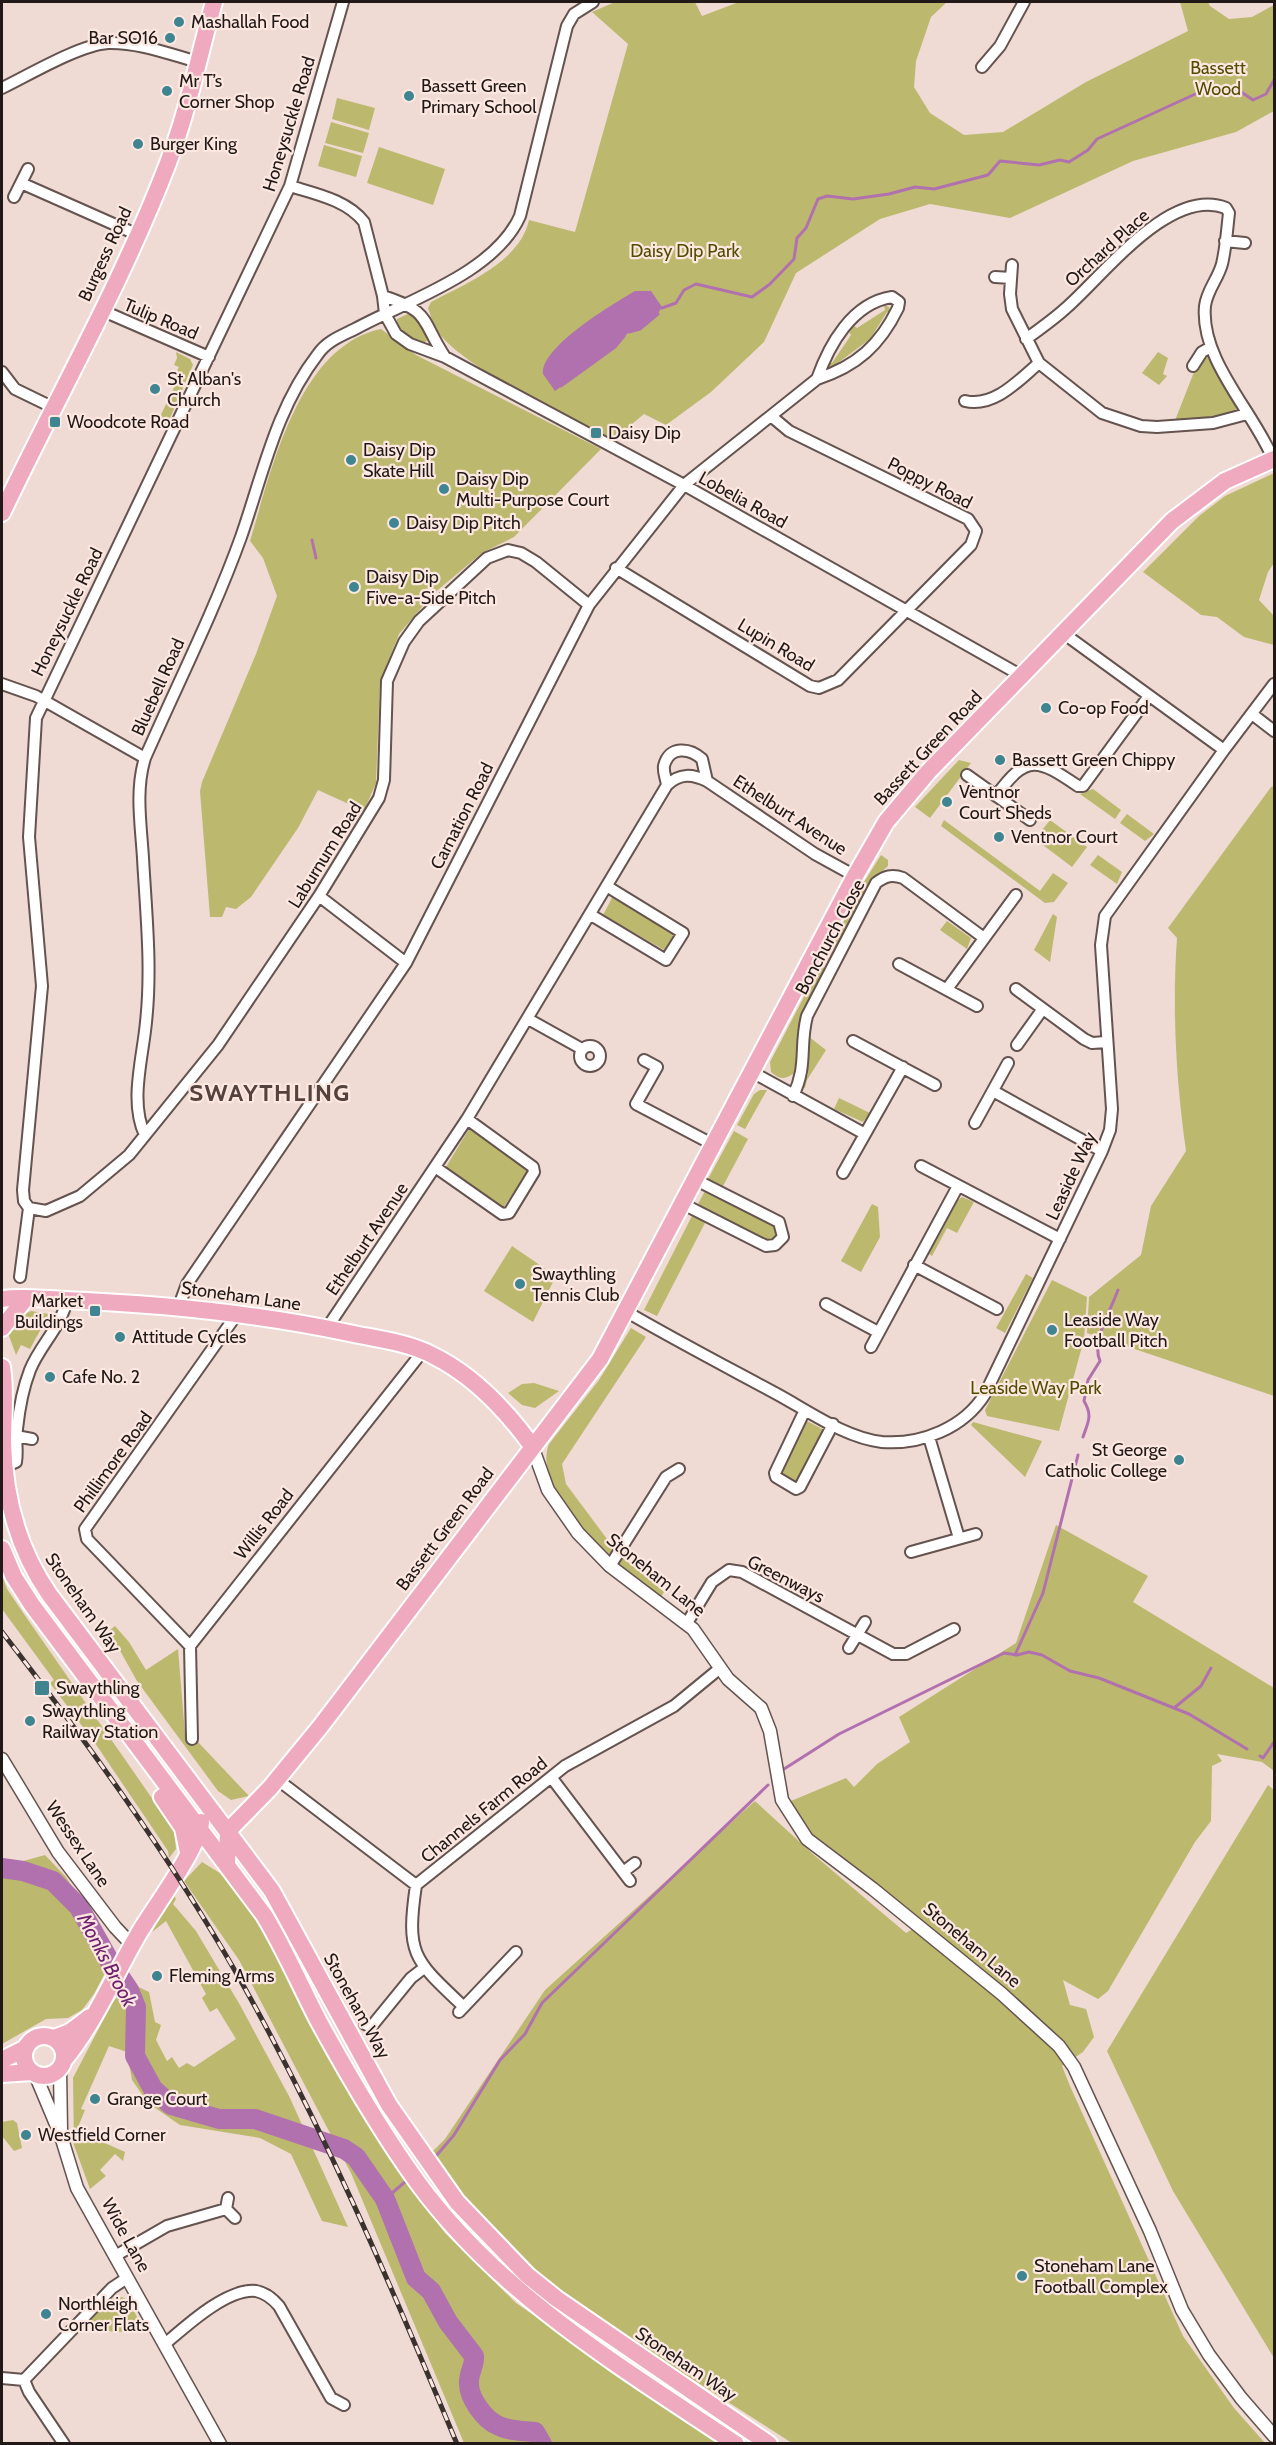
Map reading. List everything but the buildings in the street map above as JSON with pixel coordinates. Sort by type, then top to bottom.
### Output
[{"type":"main road","name":"Burgess Road","points":[[2,513],[101,310],[175,144],[214,2]]},
{"type":"main road","name":"Bassett Green Road","points":[[228,1831],[278,1780],[594,1367],[627,1312],[855,876],[878,834],[903,800],[1163,529],[1189,506],[1225,481],[1274,459]]},
{"type":"main road","name":"Stoneham Lane","points":[[2,1299],[26,1298],[179,1306],[327,1328],[423,1351],[447,1363],[488,1395],[519,1427],[532,1446]]},
{"type":"main road","points":[[2,1328],[26,1298]]},
{"type":"main road","name":"Stoneham Way","points":[[2,1368],[10,1465],[5,1499],[38,1578],[272,1891],[389,2105],[434,2172],[484,2233],[527,2275],[587,2321],[769,2444]]},
{"type":"main road","points":[[2,1549],[21,1589],[78,1669],[226,1864],[279,1940],[319,2021],[369,2106],[417,2181],[442,2214],[495,2271],[546,2314],[736,2444]]},
{"type":"main road","points":[[78,1669],[92,1698],[176,1815],[183,1828],[188,1852]]},
{"type":"main road","points":[[2,2074],[33,2073],[48,2076],[62,2064],[81,2039],[91,2016],[200,1830],[200,1797]]},
{"type":"main road","points":[[226,1864],[228,1831]]},
{"type":"main road","points":[[2,2060],[26,2048],[35,2038],[54,2038],[70,2032],[91,2016]]},
{"type":"main road","points":[[54,2038],[61,2045],[62,2064]]},
{"type":"main road","points":[[26,2048],[25,2061],[33,2073]]},
{"type":"street","name":"Honeysuckle Road","points":[[20,1277],[29,1208],[24,1201],[23,1190],[42,986],[29,837],[33,733],[43,700],[290,186],[343,2]]},
{"type":"street","points":[[407,303],[471,267],[510,235],[520,216],[567,26],[574,14],[593,2]]},
{"type":"street","points":[[983,62],[1000,46],[1024,2]]},
{"type":"street","points":[[2,88],[84,49],[108,43],[146,48],[198,62]]},
{"type":"street","points":[[14,197],[28,169]]},
{"type":"street","points":[[21,183],[136,234]]},
{"type":"street","points":[[290,186],[342,204],[364,222],[383,296],[385,314]]},
{"type":"street","name":"Orchard Place","points":[[1026,339],[1066,308],[1138,238],[1174,214],[1208,205],[1226,208],[1229,213],[1221,265],[1205,306],[1206,330],[1211,347]]},
{"type":"street","points":[[1225,241],[1245,243]]},
{"type":"street","points":[[1012,265],[1012,309],[1039,363],[1102,413],[1141,426],[1195,426],[1239,418],[1247,414]]},
{"type":"street","points":[[995,277],[1011,278]]},
{"type":"street","points":[[383,296],[407,303],[424,318],[445,357]]},
{"type":"street","name":"Carnation Road","points":[[179,1306],[183,1291],[194,1274],[406,963],[589,605],[684,485],[817,379],[850,366],[875,346],[898,308],[896,298],[879,300],[847,324],[824,358],[817,379]]},
{"type":"street","name":"Bluebell Road","points":[[145,1135],[137,1107],[149,994],[149,955],[140,810],[140,779],[145,758],[241,537],[264,461],[299,381],[326,344],[407,303]]},
{"type":"street","name":"Tulip Road","points":[[101,310],[209,357]]},
{"type":"street","name":"Lobelia Road","points":[[385,314],[396,334],[410,344],[445,357],[684,485],[1022,676]]},
{"type":"street","points":[[1193,366],[1202,352],[1211,347],[1247,414],[1257,424],[1274,459]]},
{"type":"street","points":[[965,401],[983,402],[1003,392],[1039,363]]},
{"type":"street","points":[[2,372],[15,389],[52,407]]},
{"type":"street","name":"Poppy Road","points":[[771,416],[789,431],[973,524],[976,531],[971,545],[906,611]]},
{"type":"street","name":"Laburnum Road","points":[[29,1208],[46,1211],[80,1196],[110,1173],[145,1135],[218,1046],[320,896],[379,798],[384,780],[387,681],[404,642],[419,621],[487,558],[508,550],[521,553],[536,562],[589,605]]},
{"type":"street","name":"Lupin Road","points":[[616,568],[810,686],[819,688],[838,680],[906,611]]},
{"type":"street","points":[[1063,633],[1224,750]]},
{"type":"street","points":[[2,684],[43,700],[145,758]]},
{"type":"street","name":"Leaside Way","points":[[627,1312],[805,1410],[869,1440],[909,1442],[929,1437],[958,1422],[982,1400],[1110,1130],[1112,1116],[1101,945],[1105,916],[1224,750],[1275,684]]},
{"type":"street","points":[[996,796],[1013,776],[1035,764],[1048,766],[1078,786],[1083,786],[1149,696]]},
{"type":"street","points":[[1252,714],[1275,731]]},
{"type":"street","name":"Ethelburt Avenue","points":[[667,784],[664,765],[668,757],[683,750],[691,751],[702,759],[707,781]]},
{"type":"street","name":"Ethelburt Avenue","points":[[327,1328],[467,1119],[608,887],[667,784],[689,774],[707,781],[815,854],[855,876]]},
{"type":"street","points":[[967,775],[1030,820]]},
{"type":"street","name":"Bonchurch Close","points":[[793,1096],[803,1072],[803,1030],[807,1017],[876,883],[892,875],[903,878],[984,938]]},
{"type":"street","points":[[591,915],[666,960],[683,933],[608,887]]},
{"type":"street","points":[[947,989],[1016,895]]},
{"type":"street","points":[[320,896],[406,963]]},
{"type":"street","points":[[899,963],[977,1006]]},
{"type":"street","points":[[1016,989],[1084,1039],[1092,1043],[1106,1042]]},
{"type":"street","points":[[1017,1045],[1042,1010]]},
{"type":"street","points":[[528,1019],[582,1049]]},
{"type":"street","points":[[853,1041],[935,1085]]},
{"type":"street","points":[[644,1060],[657,1067],[636,1104],[714,1145]]},
{"type":"street","points":[[975,1123],[1008,1064]]},
{"type":"street","points":[[843,1173],[903,1067]]},
{"type":"street","points":[[752,1072],[865,1134]]},
{"type":"street","points":[[993,1091],[1102,1151]]},
{"type":"street","points":[[435,1167],[502,1214],[508,1213],[534,1172],[533,1167],[467,1119]]},
{"type":"street","points":[[921,1166],[1060,1239]]},
{"type":"street","points":[[683,1204],[766,1246],[775,1245],[783,1237],[782,1226],[779,1222],[696,1180]]},
{"type":"street","points":[[871,1347],[958,1186]]},
{"type":"street","points":[[914,1265],[997,1309]]},
{"type":"street","points":[[10,1465],[24,1387],[31,1367],[64,1312],[67,1300]]},
{"type":"street","points":[[826,1304],[878,1332]]},
{"type":"street","name":"Phillimore Road","points":[[190,1646],[87,1539],[85,1529],[237,1314]]},
{"type":"street","name":"Willis Road","points":[[190,1646],[423,1351]]},
{"type":"street","points":[[805,1410],[775,1473],[776,1478],[796,1489],[800,1487],[833,1424]]},
{"type":"street","points":[[16,1436],[32,1439]]},
{"type":"street","points":[[929,1437],[959,1538]]},
{"type":"street","name":"Stoneham Lane","points":[[532,1446],[548,1490],[578,1533],[610,1566],[687,1623],[701,1639],[719,1669],[761,1708],[766,1718],[782,1800],[807,1839],[873,1888],[1002,1994],[1059,2046],[1069,2060],[1197,2337],[1240,2398],[1275,2436]]},
{"type":"street","points":[[610,1566],[666,1477],[679,1469]]},
{"type":"street","points":[[911,1552],[975,1534]]},
{"type":"street","name":"Greenways","points":[[687,1623],[717,1576],[729,1570],[736,1571],[899,1655],[954,1629]]},
{"type":"street","points":[[849,1648],[865,1622]]},
{"type":"street","points":[[190,1646],[192,1739]]},
{"type":"street","name":"Channels Farm Road","points":[[278,1780],[416,1884],[487,1831],[566,1766],[674,1706],[719,1669]]},
{"type":"street","name":"Wessex Lane","points":[[2,1759],[58,1852],[115,1927],[132,1945]]},
{"type":"street","points":[[552,1777],[627,1876],[635,1863]]},
{"type":"street","points":[[416,1884],[411,1939],[416,1956],[460,2009],[516,1952]]},
{"type":"street","points":[[365,2024],[371,2027],[411,1978],[424,1968]]},
{"type":"street","name":"Wide Lane","points":[[61,2136],[62,2064]]},
{"type":"street","name":"Wide Lane","points":[[33,2073],[61,2136],[77,2188],[220,2444]]},
{"type":"street","points":[[115,2256],[167,2226],[227,2204],[235,2218]]},
{"type":"street","points":[[24,2380],[107,2293],[127,2278]]},
{"type":"street","points":[[165,2344],[194,2319],[222,2302],[240,2292],[257,2291],[270,2296],[279,2306],[331,2398],[344,2405]]},
{"type":"street","points":[[2,2378],[24,2380]]},
{"type":"street","points":[[24,2380],[29,2392],[64,2444]]},
{"type":"green space","points":[[615,2],[695,2],[702,16],[739,2],[947,2],[931,17],[916,61],[914,87],[930,113],[964,135],[1003,132],[1086,82],[1188,31],[1180,2],[1208,2],[1210,6],[1229,19],[1252,17],[1274,5],[1274,111],[1236,132],[1133,161],[1010,218],[930,204],[880,219],[796,273],[764,342],[711,392],[666,425],[644,414],[613,440],[523,393],[476,365],[439,334],[428,308],[431,302],[475,279],[503,260],[524,235],[529,220],[575,232],[628,44],[592,12]]},
{"type":"green space","points":[[337,98],[375,108],[369,130],[332,119]]},
{"type":"green space","points":[[331,122],[369,133],[363,153],[325,143]]},
{"type":"green space","points":[[324,145],[362,156],[356,177],[318,166]]},
{"type":"green space","points":[[379,147],[445,169],[433,205],[367,183]]},
{"type":"green space","points":[[884,305],[889,307],[890,313],[887,312],[870,339],[835,365],[836,369],[828,369],[829,363],[832,363],[851,335],[849,332],[854,326],[857,328],[885,310]]},
{"type":"green space","points":[[412,312],[420,321],[425,332],[427,340],[423,345],[406,335],[397,324],[397,319]]},
{"type":"green space","points":[[381,329],[416,355],[601,449],[514,537],[482,553],[433,594],[399,634],[380,682],[376,783],[364,811],[318,790],[298,828],[251,897],[236,909],[226,907],[222,917],[210,917],[200,791],[277,596],[263,558],[250,541],[279,448],[292,416],[309,385],[328,360],[352,340]]},
{"type":"green space","points":[[176,352],[190,359],[193,365],[167,425],[158,421],[180,375],[176,373],[179,367],[174,365],[177,358]]},
{"type":"green space","points":[[1158,352],[1168,358],[1163,374],[1167,376],[1159,385],[1142,373]]},
{"type":"green space","points":[[1209,354],[1237,405],[1235,411],[1211,420],[1174,423],[1196,367]]},
{"type":"green space","points":[[1274,473],[1274,563],[1268,572],[1259,600],[1274,616],[1274,645],[1244,637],[1217,617],[1201,615],[1143,572],[1199,516],[1225,496]]},
{"type":"green space","points":[[959,760],[971,763],[930,818],[915,807]]},
{"type":"green space","points":[[1274,786],[1274,1396],[1087,1333],[1089,1297],[1141,1255],[1151,1206],[1186,1151],[1176,1044],[1177,938],[1168,928],[1271,787]]},
{"type":"green space","points":[[1093,789],[1121,810],[1115,819],[1080,794]]},
{"type":"green space","points":[[1127,814],[1154,834],[1145,841],[1120,823]]},
{"type":"green space","points":[[944,820],[1040,891],[1053,873],[1068,883],[1054,902],[1045,903],[941,826]]},
{"type":"green space","points":[[1050,820],[1087,847],[1072,867],[1035,839]]},
{"type":"green space","points":[[881,855],[888,860],[888,866],[878,875],[829,963],[827,962],[835,946],[833,944],[859,890]]},
{"type":"green space","points":[[1098,855],[1122,872],[1117,884],[1090,865]]},
{"type":"green space","points":[[613,896],[675,934],[666,951],[603,915]]},
{"type":"green space","points":[[1053,914],[1057,917],[1050,962],[1034,950]]},
{"type":"green space","points":[[947,921],[971,938],[967,949],[940,930]]},
{"type":"green space","points":[[820,966],[825,968],[800,1016],[799,1071],[786,1078],[776,1076],[771,1072],[770,1062]]},
{"type":"green space","points":[[808,1036],[826,1050],[807,1080],[805,1088],[802,1086],[808,1074]]},
{"type":"green space","points":[[760,1090],[767,1090],[745,1129],[737,1125],[754,1094]]},
{"type":"green space","points":[[839,1098],[870,1113],[863,1122],[834,1109]]},
{"type":"green space","points":[[469,1129],[529,1171],[503,1208],[446,1167]]},
{"type":"green space","points":[[734,1131],[748,1139],[723,1186],[708,1179]]},
{"type":"green space","points":[[706,1189],[775,1225],[777,1232],[770,1242],[697,1206]]},
{"type":"green space","points":[[962,1197],[974,1202],[957,1233],[947,1228],[932,1256],[929,1254],[958,1200]]},
{"type":"green space","points":[[872,1204],[878,1207],[880,1237],[861,1272],[841,1261]]},
{"type":"green space","points":[[693,1214],[706,1221],[657,1316],[644,1310]]},
{"type":"green space","name":"Swaythling Tennis Club","points":[[512,1246],[556,1276],[533,1322],[484,1291]]},
{"type":"green space","points":[[1026,1274],[1033,1278],[1005,1333],[996,1328]]},
{"type":"green space","name":"Leaside Way Park","points":[[1052,1280],[1087,1297],[1084,1339],[1059,1431],[987,1416],[985,1410]]},
{"type":"green space","points":[[31,1311],[49,1314],[30,1349],[21,1345],[16,1355],[8,1333],[22,1315]]},
{"type":"green space","points":[[631,1328],[646,1337],[562,1464],[566,1484],[616,1551],[609,1562],[576,1522],[555,1491],[546,1459],[549,1444],[599,1380]]},
{"type":"green space","points":[[534,1383],[559,1391],[535,1408],[522,1405],[508,1393],[522,1384]]},
{"type":"green space","points":[[807,1421],[824,1430],[797,1483],[794,1483],[781,1472]]},
{"type":"green space","points":[[973,1422],[1042,1441],[1025,1477],[971,1425]]},
{"type":"green space","points":[[1056,1525],[1148,1576],[1133,1602],[1274,1688],[1274,1771],[1262,1762],[1217,1754],[1222,1761],[1212,1766],[1211,1821],[1195,1842],[1108,1991],[1098,1999],[1063,1980],[1070,2005],[1086,2009],[1094,2037],[1083,2052],[1062,2066],[1070,2086],[1183,2336],[1234,2408],[1265,2443],[792,2443],[612,2328],[545,2279],[456,2187],[433,2151],[445,2139],[545,1990],[755,1801],[814,1855],[906,1933],[924,1922],[885,1890],[813,1839],[791,1801],[846,1778],[854,1787],[877,1764],[910,1742],[899,1717],[1016,1643]]},
{"type":"green space","points":[[622,1557],[664,1592],[660,1599],[617,1566]]},
{"type":"green space","points":[[2,1575],[7,1589],[174,1830],[176,1849],[169,1858],[168,1851],[97,1746],[50,1683],[54,1680],[2,1609]]},
{"type":"green space","points":[[115,1626],[129,1642],[146,1670],[178,1649],[185,1734],[197,1741],[249,1796],[231,1800],[218,1791],[137,1681],[109,1631]]},
{"type":"green space","name":"Stoneham Lane Football Complex","points":[[1268,1785],[1274,1790],[1274,2358],[1173,2191],[1107,2051]]},
{"type":"green space","points":[[45,1855],[66,1877],[115,1954],[94,1994],[82,2010],[68,2018],[46,2019],[2,2044],[2,1875],[16,1863]]},
{"type":"green space","points":[[202,1862],[223,1875],[257,1921],[278,1954],[336,2067],[390,2160],[445,2233],[516,2303],[720,2443],[464,2443],[351,2173],[239,1960],[184,1881]]},
{"type":"green space","points":[[173,1894],[176,1899],[173,1904],[196,1931],[240,2005],[290,2098],[348,2227],[322,2221],[291,2154],[260,2138],[180,2125],[148,2103],[132,2080],[127,2052],[109,2046],[81,2109],[85,2110],[78,2127],[88,2131],[87,2135],[125,2152],[123,2161],[115,2154],[100,2170],[106,2176],[90,2189],[74,2145],[73,2078],[111,2005],[128,1982],[149,1992],[155,2022],[161,2025],[156,2040],[167,2061],[172,2057],[179,2068],[187,2063],[194,2067],[236,2039],[217,2008],[210,2012],[202,1998],[206,1994],[166,1921],[152,1932]]},
{"type":"green space","points":[[13,2120],[17,2123],[22,2148],[14,2151],[2,2136],[2,2122]]},
{"type":"green space","points":[[122,2297],[129,2301],[141,2325],[128,2331],[115,2332],[102,2329],[90,2320],[112,2299]]},
{"type":"shaded area","points":[[635,291],[651,291],[662,307],[656,317],[640,329],[629,332],[615,347],[555,391],[543,374],[545,363],[553,351],[580,327]]},
{"type":"waterway","points":[[662,308],[676,303],[684,290],[696,284],[752,297],[770,284],[794,259],[797,238],[806,228],[818,199],[827,196],[853,199],[889,194],[915,187],[934,189],[988,175],[1000,161],[1039,165],[1060,160],[1069,162],[1088,150],[1097,139],[1202,91],[1234,87],[1253,100],[1266,94],[1274,80]]},
{"type":"waterway","points":[[629,332],[640,329],[658,314]]},
{"type":"waterway","points":[[561,386],[615,347],[624,336]]},
{"type":"waterway","points":[[312,540],[316,558]]},
{"type":"waterway","points":[[1083,1437],[1089,1419],[1084,1401],[1088,1380],[1100,1361],[1098,1353],[1100,1335],[1118,1290]]},
{"type":"waterway","points":[[1015,1655],[1043,1593],[1078,1455]]},
{"type":"waterway","points":[[784,1769],[839,1734],[1004,1653],[1017,1655],[1029,1652],[1042,1655],[1070,1671],[1099,1678],[1189,1714],[1247,1749]]},
{"type":"waterway","points":[[1174,1708],[1201,1686],[1211,1668]]},
{"type":"waterway","points":[[1260,1756],[1263,1758],[1274,1742]]},
{"type":"waterway","points":[[436,2156],[454,2135],[500,2060],[525,2034],[542,2003],[768,1785]]},
{"type":"waterway","name":"Monks Brook","points":[[2,1868],[23,1871],[53,1881],[79,1907],[110,1962],[129,1990],[136,2007],[135,2056],[153,2089],[171,2105],[219,2119],[255,2119],[344,2149],[356,2157],[385,2199],[416,2278],[431,2291],[448,2322],[474,2356],[469,2384],[478,2407],[487,2418],[501,2427],[535,2432],[542,2444]]},
{"type":"waterway","points":[[385,2199],[405,2182]]},
{"type":"railway","points":[[2,1632],[126,1800],[184,1887],[238,1976],[299,2090],[355,2207],[457,2444]]},
{"type":"place","name":"Mashallah Food","points":[[179,22]]},
{"type":"place","name":"Bar SO16","points":[[170,38]]},
{"type":"place","name":"Mr T’s Corner Shop","points":[[167,91]]},
{"type":"place","name":"Bassett Green Primary School","points":[[409,96]]},
{"type":"place","name":"Burger King","points":[[138,144]]},
{"type":"place","name":"St Alban's Church","points":[[155,389]]},
{"type":"place","name":"Woodcote Road","points":[[55,422]]},
{"type":"place","name":"Daisy Dip","points":[[596,433]]},
{"type":"place","name":"Daisy Dip Skate Hill","points":[[351,460]]},
{"type":"place","name":"Daisy Dip Multi-Purpose Court","points":[[444,489]]},
{"type":"place","name":"Daisy Dip Pitch","points":[[394,523]]},
{"type":"place","name":"Daisy Dip Five-a-Side Pitch","points":[[354,587]]},
{"type":"place","name":"Co-op Food","points":[[1046,708]]},
{"type":"place","name":"Bassett Green Chippy","points":[[1000,760]]},
{"type":"place","name":"Ventnor Court Sheds","points":[[947,802]]},
{"type":"place","name":"Ventnor Court","points":[[999,837]]},
{"type":"place","name":"Swaythling Tennis Club","points":[[520,1284]]},
{"type":"place","name":"Market Buildings","points":[[95,1311]]},
{"type":"place","name":"Leaside Way Football Pitch","points":[[1052,1330]]},
{"type":"place","name":"Attitude Cycles","points":[[120,1337]]},
{"type":"place","name":"Cafe No. 2","points":[[50,1377]]},
{"type":"place","name":"St George Catholic College","points":[[1179,1460]]},
{"type":"place","name":"Swaythling","points":[[42,1688]]},
{"type":"place","name":"Swaythling Railway Station","points":[[30,1721]]},
{"type":"place","name":"Fleming Arms","points":[[157,1976]]},
{"type":"place","name":"Grange Court","points":[[95,2099]]},
{"type":"place","name":"Westfield Corner","points":[[26,2135]]},
{"type":"place","name":"Stoneham Lane Football Complex","points":[[1022,2276]]},
{"type":"place","name":"Northleigh Corner Flats","points":[[46,2314]]},
{"type":"district","name":"SWAYTHLING","points":[[270,1092]]},
{"type":"park label","name":"Bassett Wood","points":[[1218,78]]},
{"type":"park label","name":"Daisy Dip Park","points":[[685,251]]}]
